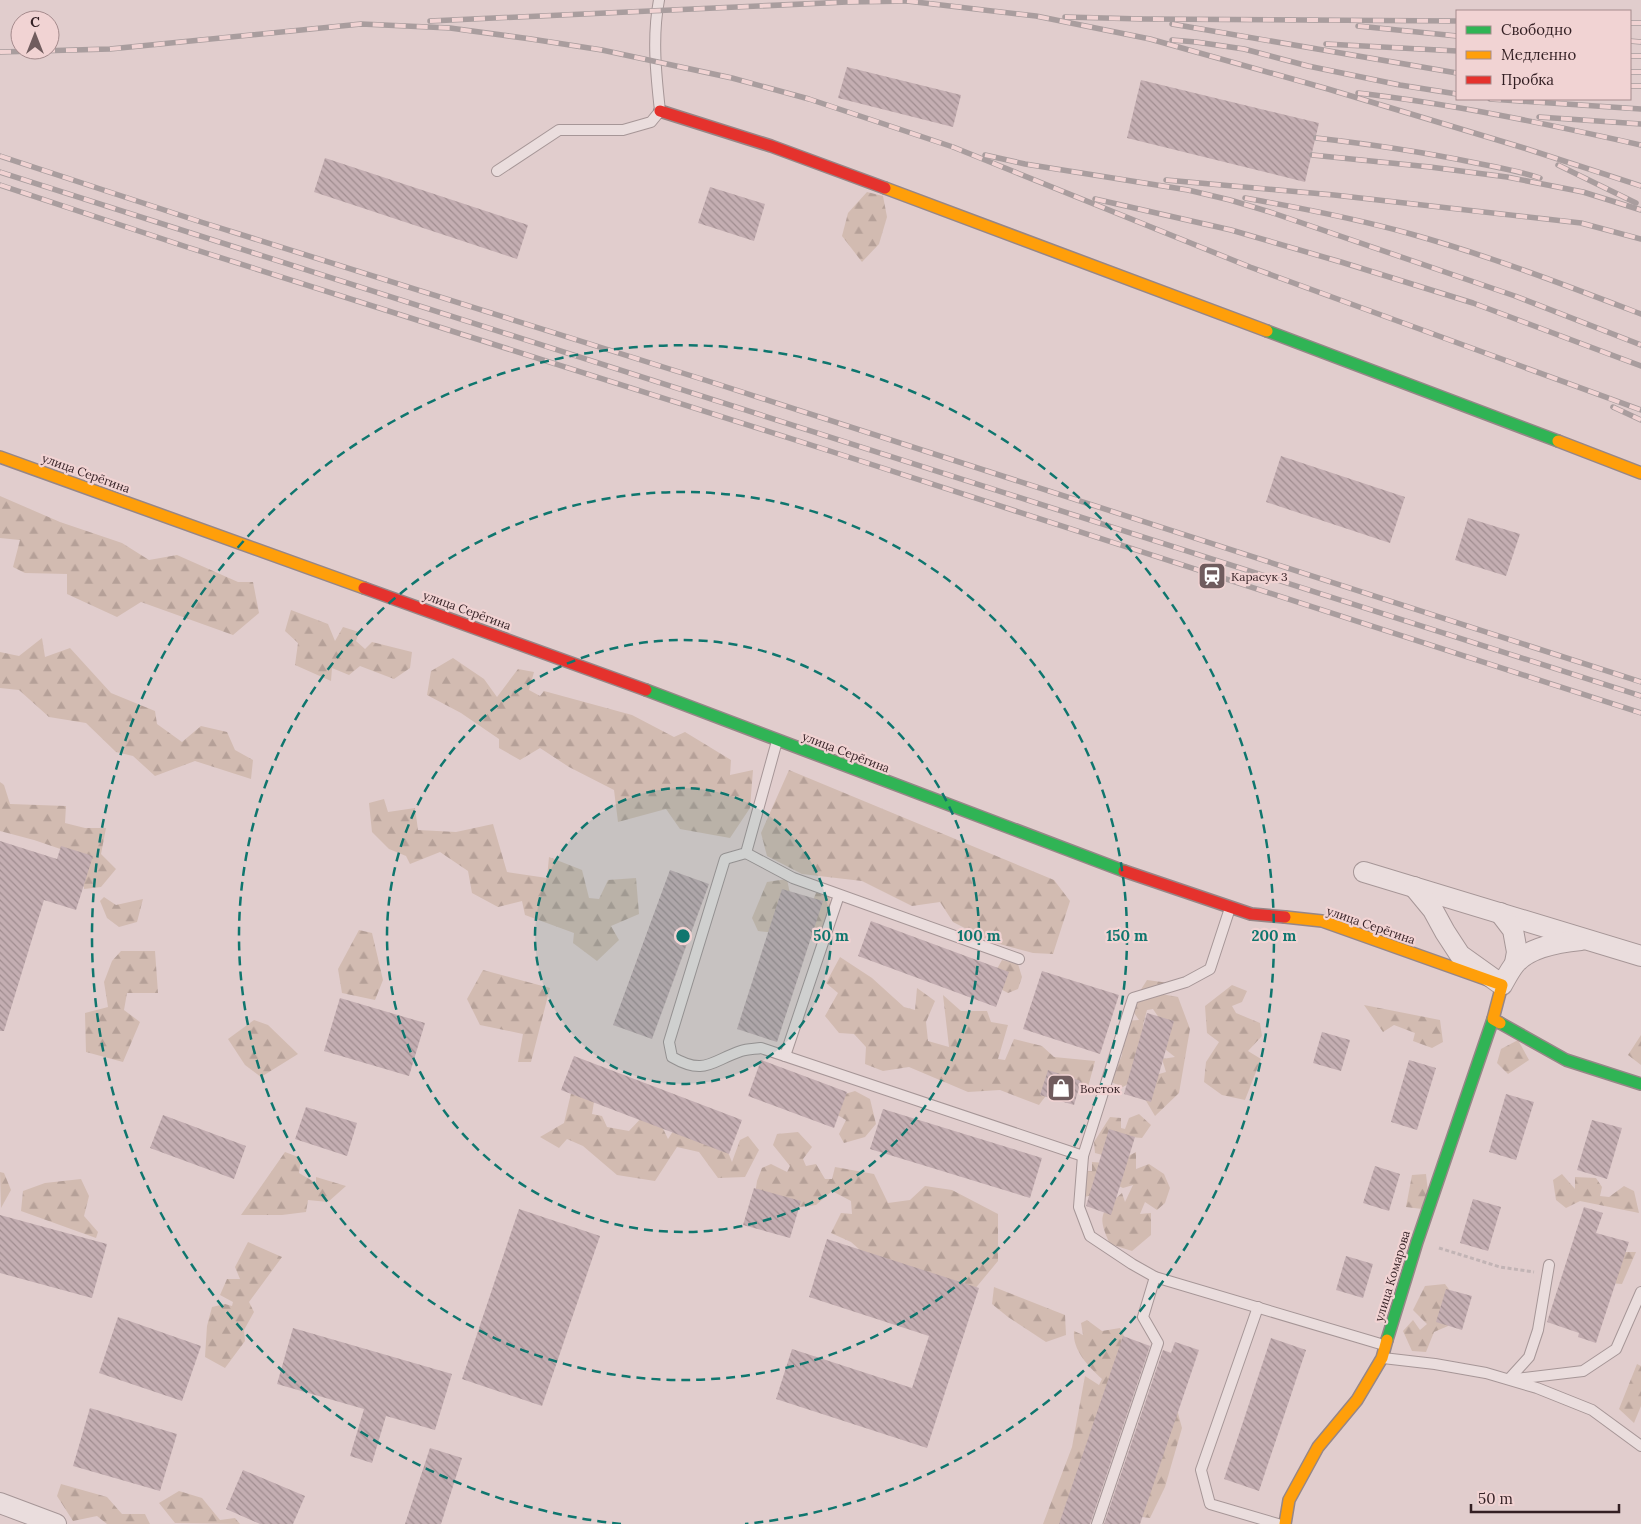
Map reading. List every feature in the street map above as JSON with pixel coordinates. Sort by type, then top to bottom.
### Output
[{"type":"street","points":[[660,111],[780,150],[1508,426],[1641,472]]},
{"type":"street","name":"улица Серёгина","points":[[0,457],[598,672],[1105,865],[1252,914],[1322,921],[1502,985]]},
{"type":"street","points":[[1364,872],[1641,956]]},
{"type":"street","points":[[1414,887],[1433,910],[1460,955],[1502,985]]},
{"type":"street","points":[[1500,913],[1513,930],[1517,952],[1515,963],[1502,985],[1493,1019],[1566,1060],[1641,1084]]},
{"type":"street","points":[[1515,963],[1537,949],[1565,941],[1588,940]]},
{"type":"street","name":"улица Комарова","points":[[1285,1524],[1289,1500],[1318,1447],[1357,1400],[1382,1358],[1417,1242],[1493,1019]]},
{"type":"street","points":[[0,1503],[56,1524]]},
{"type":"lane","points":[[498,171],[559,130],[624,130],[651,122],[660,111],[655,62],[656,11],[659,0]]},
{"type":"lane","points":[[746,853],[777,740]]},
{"type":"lane","points":[[1019,959],[793,878],[746,853],[725,859],[669,1042],[672,1057],[687,1066],[710,1065],[742,1051],[761,1048],[1083,1156]]},
{"type":"lane","points":[[785,1056],[839,895]]},
{"type":"lane","points":[[1287,918],[1289,905]]},
{"type":"lane","points":[[1230,907],[1210,969],[1186,982],[1133,998],[1083,1156],[1079,1207],[1090,1236],[1132,1264],[1156,1277],[1385,1345]]},
{"type":"lane","points":[[1509,1379],[1529,1357],[1538,1330],[1548,1269]]},
{"type":"lane","points":[[1097,1524],[1158,1342],[1143,1317],[1156,1277]]},
{"type":"lane","points":[[1509,1379],[1583,1371],[1616,1349],[1641,1292]]},
{"type":"lane","points":[[1258,1307],[1201,1470],[1210,1504],[1278,1524]]},
{"type":"lane","points":[[1382,1358],[1435,1364],[1486,1373],[1538,1388],[1592,1410],[1641,1446]]},
{"type":"path","points":[[1417,1242],[1500,1267],[1548,1269]]},
{"type":"green space","points":[[867,192],[883,196],[887,217],[879,244],[862,262],[842,236],[848,213]]},
{"type":"green space","points":[[0,496],[60,522],[122,543],[149,560],[177,555],[238,582],[253,582],[259,613],[233,635],[141,602],[117,617],[67,594],[67,574],[25,573],[13,567],[20,540],[0,538]]},
{"type":"green space","points":[[291,610],[328,624],[335,641],[343,627],[359,632],[356,641],[365,649],[372,642],[412,652],[410,668],[394,679],[360,666],[349,675],[332,668],[331,681],[295,665],[298,643],[285,631]]},
{"type":"green space","points":[[42,638],[45,657],[70,648],[111,693],[155,711],[157,724],[182,742],[201,726],[227,732],[235,750],[253,760],[251,779],[195,761],[155,776],[133,756],[116,752],[86,723],[49,717],[19,690],[0,688],[0,652],[19,656]]},
{"type":"green space","points":[[453,658],[484,679],[497,697],[518,669],[534,672],[529,690],[540,696],[544,691],[632,715],[674,737],[685,732],[731,760],[730,775],[753,770],[750,808],[730,838],[680,829],[666,809],[618,822],[614,790],[569,767],[540,748],[520,760],[499,748],[499,739],[461,713],[427,695],[431,671]]},
{"type":"green space","points":[[789,770],[1054,880],[1070,901],[1053,954],[1033,953],[992,942],[953,922],[940,902],[912,906],[862,881],[802,874],[767,856],[761,833]]},
{"type":"green space","points":[[0,782],[4,785],[10,804],[66,806],[65,823],[85,828],[106,828],[101,854],[116,869],[101,887],[84,889],[84,857],[0,831]]},
{"type":"green space","points":[[384,799],[388,812],[415,808],[418,830],[456,832],[493,824],[507,872],[547,878],[549,857],[582,870],[589,898],[599,899],[608,880],[636,878],[639,914],[611,926],[619,940],[597,961],[573,943],[574,933],[525,915],[522,901],[498,907],[472,893],[468,871],[440,852],[410,864],[406,856],[389,849],[372,832],[369,803]]},
{"type":"green space","points":[[787,879],[791,899],[777,933],[758,931],[752,918],[767,882]]},
{"type":"green space","points":[[816,893],[829,894],[832,908],[827,927],[816,934],[807,915]]},
{"type":"green space","points":[[104,897],[116,905],[143,899],[137,922],[119,927],[107,918],[100,901]]},
{"type":"green space","points":[[359,930],[372,933],[383,980],[375,1000],[342,993],[338,969]]},
{"type":"green space","points":[[121,951],[155,951],[158,993],[127,993],[124,1010],[140,1022],[123,1062],[86,1052],[85,1013],[108,1007],[104,982],[112,961]]},
{"type":"green space","points":[[840,957],[872,978],[904,1007],[915,1010],[917,988],[935,1001],[926,1022],[928,1041],[949,1047],[943,995],[961,1011],[987,1011],[991,1022],[1008,1025],[998,1059],[1005,1060],[1014,1039],[1042,1046],[1054,1057],[1095,1061],[1088,1087],[1071,1083],[1059,1084],[1050,1091],[1039,1105],[1000,1090],[968,1092],[909,1067],[883,1071],[865,1064],[866,1047],[854,1034],[839,1033],[825,1016],[838,993],[826,983]]},
{"type":"green space","points":[[1002,960],[1018,964],[1022,977],[1018,989],[1008,993],[997,987],[993,976]]},
{"type":"green space","points":[[483,970],[550,988],[531,1062],[518,1062],[523,1034],[480,1025],[467,999]]},
{"type":"green space","points":[[1147,980],[1169,983],[1161,994],[1178,997],[1190,1029],[1179,1093],[1155,1116],[1139,1089],[1152,1076],[1166,1072],[1162,1059],[1175,1057],[1161,1046],[1167,1030],[1153,1009],[1147,1010],[1143,1025],[1154,1037],[1138,1078],[1123,1087],[1111,1082],[1122,1055],[1124,1021],[1139,1020],[1130,1007]]},
{"type":"green space","points":[[1232,985],[1247,991],[1242,1002],[1232,1006],[1236,1013],[1260,1023],[1262,1036],[1248,1051],[1261,1059],[1245,1100],[1222,1095],[1204,1082],[1206,1062],[1219,1042],[1207,1033],[1205,1006]]},
{"type":"green space","points":[[1364,1005],[1440,1020],[1443,1042],[1432,1048],[1413,1041],[1415,1033],[1394,1025],[1383,1032]]},
{"type":"green space","points":[[254,1020],[268,1025],[298,1054],[261,1077],[245,1065],[228,1039]]},
{"type":"green space","points":[[1641,1035],[1641,1065],[1628,1055]]},
{"type":"green space","points":[[1518,1040],[1529,1060],[1508,1074],[1497,1063],[1501,1049]]},
{"type":"green space","points":[[573,1085],[595,1096],[592,1114],[602,1116],[607,1127],[629,1131],[645,1114],[658,1118],[668,1139],[679,1122],[718,1128],[732,1162],[740,1140],[748,1136],[759,1150],[745,1177],[718,1178],[699,1152],[677,1147],[655,1181],[617,1175],[583,1146],[567,1139],[559,1148],[540,1137],[564,1123]]},
{"type":"green space","points":[[855,1091],[870,1099],[876,1124],[865,1137],[844,1143],[839,1134],[846,1120],[834,1113],[842,1095]]},
{"type":"green space","points":[[1139,1114],[1151,1125],[1142,1138],[1120,1136],[1123,1159],[1136,1152],[1136,1169],[1149,1164],[1164,1174],[1170,1188],[1165,1203],[1157,1210],[1145,1202],[1140,1214],[1151,1213],[1151,1235],[1132,1251],[1110,1244],[1102,1221],[1105,1211],[1122,1193],[1125,1202],[1133,1185],[1123,1188],[1114,1184],[1110,1190],[1081,1198],[1083,1171],[1092,1171],[1092,1162],[1106,1163],[1106,1156],[1095,1153],[1094,1142],[1110,1117],[1121,1118],[1121,1128],[1125,1129],[1129,1118]]},
{"type":"green space","points":[[798,1132],[812,1147],[803,1159],[806,1166],[816,1164],[825,1179],[832,1179],[835,1167],[874,1174],[888,1203],[910,1200],[925,1186],[952,1190],[998,1214],[998,1261],[969,1296],[869,1258],[851,1242],[831,1233],[841,1213],[852,1214],[851,1201],[832,1191],[816,1205],[791,1208],[754,1201],[757,1181],[762,1168],[771,1164],[787,1172],[790,1166],[773,1145],[777,1134]]},
{"type":"green space","points":[[285,1152],[301,1158],[299,1173],[316,1183],[316,1177],[346,1186],[328,1202],[308,1200],[306,1212],[282,1215],[241,1215]]},
{"type":"green space","points":[[0,1172],[4,1173],[11,1190],[1,1208]]},
{"type":"green space","points":[[1426,1174],[1430,1210],[1406,1207],[1412,1175]]},
{"type":"green space","points":[[1562,1174],[1575,1189],[1575,1177],[1596,1178],[1602,1187],[1600,1196],[1609,1197],[1624,1186],[1634,1191],[1639,1213],[1580,1201],[1566,1208],[1556,1200],[1553,1180]]},
{"type":"green space","points":[[81,1179],[89,1196],[84,1216],[98,1232],[96,1238],[21,1211],[23,1191],[45,1183]]},
{"type":"green space","points":[[248,1242],[282,1257],[249,1302],[254,1312],[244,1330],[245,1341],[225,1368],[205,1357],[207,1326],[212,1307],[225,1304],[232,1306],[233,1302],[220,1295],[227,1279],[240,1279],[235,1267]]},
{"type":"green space","points":[[1620,1252],[1636,1252],[1622,1284],[1609,1283]]},
{"type":"green space","points":[[1445,1284],[1456,1299],[1448,1326],[1434,1332],[1426,1352],[1412,1351],[1403,1331],[1413,1320],[1420,1330],[1427,1324],[1413,1310],[1425,1286]]},
{"type":"green space","points":[[994,1287],[1065,1315],[1066,1335],[1046,1342],[1008,1317],[992,1304]]},
{"type":"green space","points":[[1087,1320],[1102,1331],[1120,1328],[1127,1342],[1064,1524],[1043,1524],[1072,1447],[1085,1376],[1099,1385],[1102,1379],[1082,1358],[1074,1338],[1074,1331],[1083,1335],[1081,1323]]},
{"type":"green space","points":[[1637,1364],[1641,1366],[1641,1406],[1634,1423],[1619,1409]]},
{"type":"green space","points":[[1176,1406],[1182,1428],[1165,1487],[1150,1518],[1135,1516]]},
{"type":"green space","points":[[61,1484],[107,1497],[122,1514],[145,1514],[150,1524],[107,1524],[97,1516],[73,1521],[57,1496]]},
{"type":"green space","points":[[179,1491],[202,1498],[220,1520],[235,1518],[240,1524],[175,1523],[159,1503]]},
{"type":"building","points":[[847,67],[961,95],[953,127],[838,98]]},
{"type":"building","points":[[1141,80],[1319,123],[1305,182],[1127,138]]},
{"type":"building","points":[[325,158],[528,225],[517,259],[314,192]]},
{"type":"building","points":[[710,187],[765,204],[754,241],[698,223]]},
{"type":"building","points":[[1281,456],[1405,497],[1390,543],[1266,502]]},
{"type":"building","points":[[1468,518],[1520,534],[1506,576],[1455,560]]},
{"type":"building","points":[[0,841],[57,859],[61,846],[93,856],[76,910],[44,900],[4,1031],[0,1031]]},
{"type":"building","points":[[670,870],[709,884],[652,1039],[613,1025]]},
{"type":"building","points":[[782,889],[823,901],[777,1042],[737,1029]]},
{"type":"building","points":[[871,921],[1009,972],[996,1007],[858,956]]},
{"type":"building","points":[[1042,971],[1119,995],[1100,1054],[1023,1029]]},
{"type":"building","points":[[340,998],[425,1023],[409,1076],[324,1051]]},
{"type":"building","points":[[1147,1013],[1174,1021],[1151,1102],[1124,1094]]},
{"type":"building","points":[[1322,1032],[1350,1040],[1341,1071],[1313,1063]]},
{"type":"building","points":[[574,1056],[742,1120],[729,1154],[561,1090]]},
{"type":"building","points":[[761,1060],[847,1092],[834,1128],[748,1096]]},
{"type":"building","points":[[1409,1060],[1436,1068],[1417,1130],[1391,1122]]},
{"type":"building","name":"Восток","points":[[1048,1070],[1081,1081],[1074,1105],[1040,1095]]},
{"type":"building","points":[[1506,1094],[1534,1102],[1516,1160],[1489,1152]]},
{"type":"building","points":[[306,1107],[357,1123],[347,1156],[295,1139]]},
{"type":"building","points":[[883,1109],[1042,1158],[1030,1198],[870,1149]]},
{"type":"building","points":[[163,1115],[246,1146],[234,1179],[150,1148]]},
{"type":"building","points":[[1592,1120],[1622,1128],[1607,1179],[1577,1170]]},
{"type":"building","points":[[1109,1129],[1135,1137],[1111,1215],[1086,1206]]},
{"type":"building","points":[[1375,1166],[1400,1174],[1389,1211],[1363,1203]]},
{"type":"building","points":[[754,1188],[801,1201],[790,1238],[743,1225]]},
{"type":"building","points":[[1473,1199],[1501,1207],[1488,1251],[1460,1243]]},
{"type":"building","points":[[1584,1207],[1603,1213],[1596,1233],[1629,1242],[1596,1343],[1578,1337],[1579,1333],[1547,1322]]},
{"type":"building","points":[[519,1209],[600,1236],[542,1406],[462,1379]]},
{"type":"building","points":[[0,1215],[107,1244],[92,1298],[0,1273]]},
{"type":"building","points":[[827,1239],[979,1288],[927,1448],[776,1399],[792,1349],[912,1388],[929,1336],[809,1297]]},
{"type":"building","points":[[1346,1256],[1373,1264],[1363,1298],[1336,1290]]},
{"type":"building","points":[[1446,1289],[1472,1296],[1462,1330],[1436,1322]]},
{"type":"building","points":[[118,1317],[201,1346],[182,1401],[99,1373]]},
{"type":"building","points":[[293,1328],[452,1374],[435,1430],[386,1416],[372,1463],[350,1456],[364,1409],[277,1384]]},
{"type":"building","points":[[1123,1336],[1150,1346],[1090,1524],[1059,1524]]},
{"type":"building","points":[[1271,1338],[1306,1350],[1259,1491],[1224,1479]]},
{"type":"building","points":[[1175,1342],[1199,1350],[1140,1524],[1104,1524],[1163,1350],[1171,1353]]},
{"type":"building","points":[[90,1408],[177,1434],[160,1491],[73,1466]]},
{"type":"building","points":[[430,1448],[462,1458],[441,1524],[405,1524]]},
{"type":"building","points":[[243,1470],[305,1496],[293,1524],[260,1524],[226,1509]]},
{"type":"railway","points":[[907,1],[1036,16],[1150,39],[1328,89],[1524,148],[1641,186]]},
{"type":"railway","points":[[430,21],[847,2],[912,1]]},
{"type":"railway","points":[[1065,17],[1456,21]]},
{"type":"railway","points":[[1631,23],[1641,23]]},
{"type":"railway","points":[[0,52],[110,49],[361,24],[450,28],[531,39],[602,50],[732,78],[809,99],[953,147],[1250,267],[1641,410]]},
{"type":"railway","points":[[1172,24],[1456,73]]},
{"type":"railway","points":[[1358,26],[1456,36]]},
{"type":"railway","points":[[1172,40],[1244,49],[1308,66],[1400,85],[1456,94]]},
{"type":"railway","points":[[1631,41],[1641,42]]},
{"type":"railway","points":[[1326,44],[1456,51]]},
{"type":"railway","points":[[1631,56],[1641,56]]},
{"type":"railway","points":[[1631,72],[1641,72]]},
{"type":"railway","points":[[1631,86],[1641,86]]},
{"type":"railway","points":[[1358,93],[1465,109],[1641,145]]},
{"type":"railway","points":[[1505,100],[1641,109]]},
{"type":"railway","points":[[1539,117],[1641,124]]},
{"type":"railway","points":[[1316,138],[1436,155],[1508,169],[1540,178]]},
{"type":"railway","points":[[985,155],[1025,164],[1188,190],[1230,200],[1515,296],[1641,345]]},
{"type":"railway","points":[[1312,155],[1507,177],[1583,192],[1641,210]]},
{"type":"railway","points":[[0,156],[201,222],[708,381],[1641,682]]},
{"type":"railway","points":[[1558,165],[1636,203]]},
{"type":"railway","points":[[0,172],[1641,696]]},
{"type":"railway","points":[[1166,180],[1334,195],[1581,223],[1641,239]]},
{"type":"railway","points":[[0,185],[187,247],[833,452],[1641,713]]},
{"type":"railway","points":[[1245,198],[1350,219],[1440,243],[1527,271],[1641,314]]},
{"type":"railway","points":[[1095,199],[1231,230],[1341,262],[1473,303],[1641,366]]},
{"type":"railway","points":[[1613,407],[1641,420]]},
{"type":"traffic: fast","points":[[1267,331],[1558,441]]},
{"type":"traffic: fast","points":[[646,690],[1124,871]]},
{"type":"traffic: fast","points":[[1387,1340],[1417,1242],[1493,1019]]},
{"type":"traffic: fast","points":[[1500,1023],[1566,1060],[1641,1084]]},
{"type":"traffic: slow","points":[[885,188],[1267,331]]},
{"type":"traffic: slow","points":[[1558,441],[1641,473]]},
{"type":"traffic: slow","points":[[0,457],[364,588]]},
{"type":"traffic: slow","points":[[1285,917],[1322,921],[1502,985],[1493,1019],[1500,1023]]},
{"type":"traffic: slow","points":[[1285,1524],[1289,1500],[1318,1447],[1357,1400],[1382,1358],[1387,1340]]},
{"type":"traffic: jam","points":[[660,111],[771,146],[885,188]]},
{"type":"traffic: jam","points":[[364,588],[646,690]]},
{"type":"traffic: jam","points":[[1124,871],[1251,914],[1285,917]]},
{"type":"place","name":"Карасук 3","points":[[1212,576]]},
{"type":"place","name":"Восток","points":[[1061,1088]]}]
